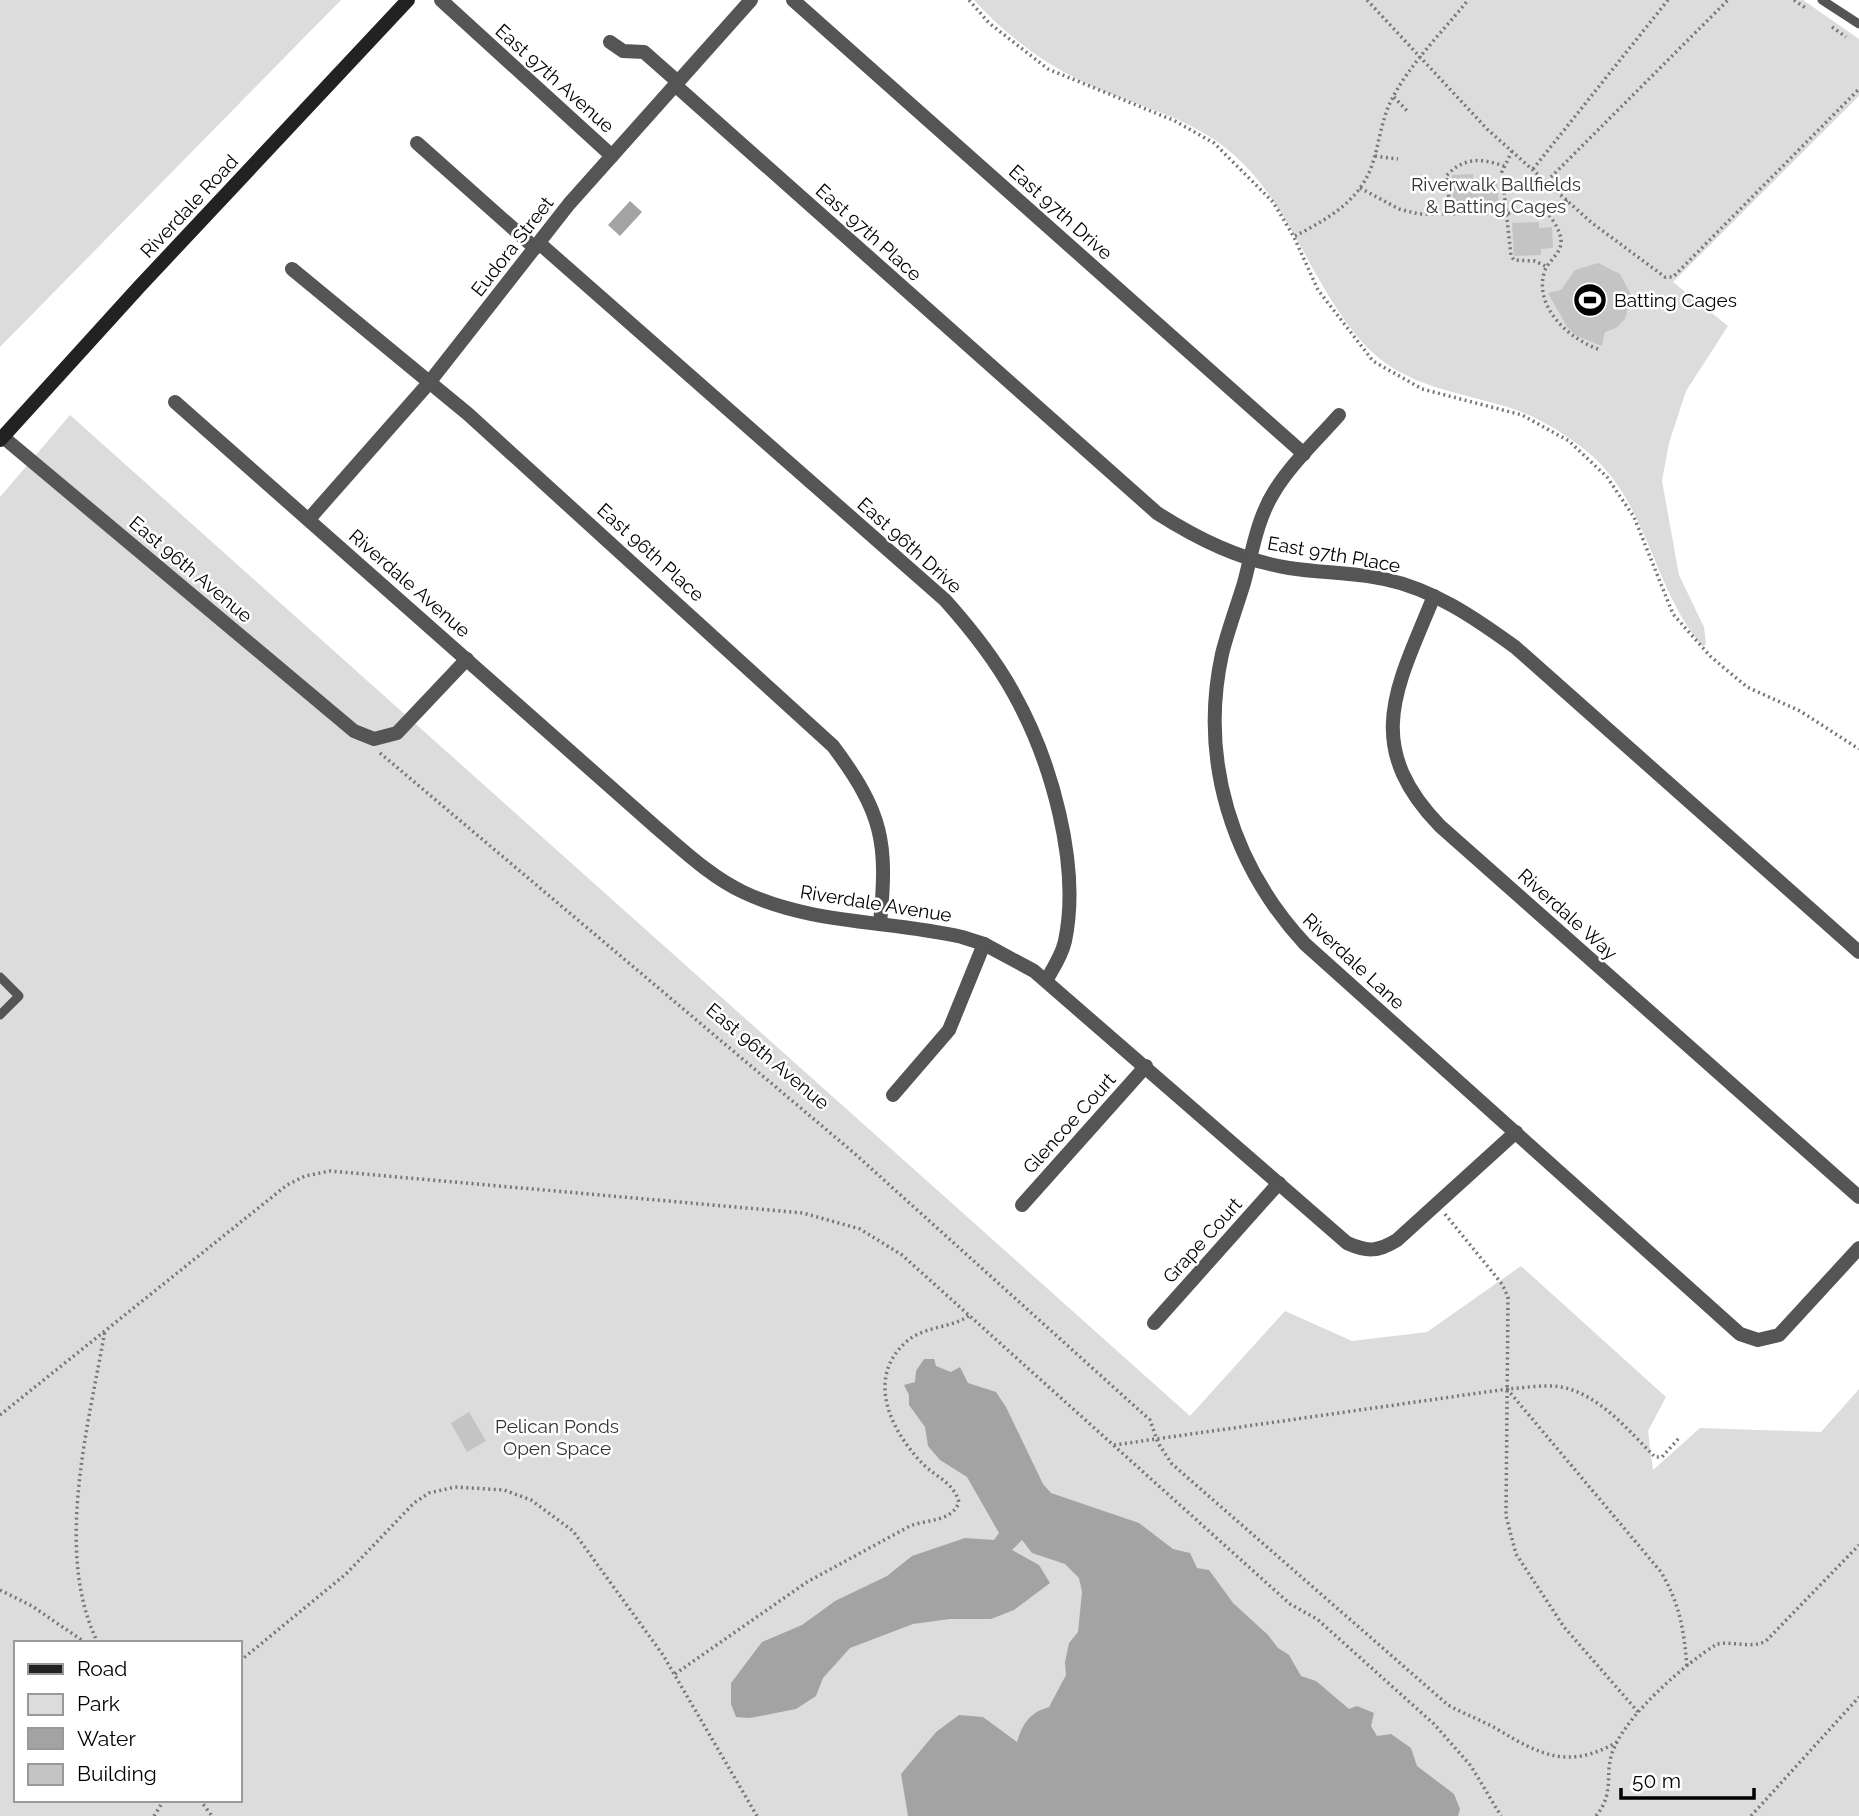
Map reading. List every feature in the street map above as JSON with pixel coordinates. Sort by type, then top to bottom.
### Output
[{"type":"street","name":"Riverdale Road","points":[[1,437],[408,0]]},
{"type":"street","name":"East 97th Avenue","points":[[441,0],[612,156]]},
{"type":"street","name":"Eudora Street","points":[[309,519],[428,384],[569,204],[751,0]]},
{"type":"street","name":"East 97th Drive","points":[[793,0],[1304,454]]},
{"type":"street","name":"East 97th Place","points":[[610,42],[623,51],[644,52],[1128,490],[1182,529],[1208,543],[1251,559],[1288,568],[1384,579],[1434,596],[1461,609],[1515,647],[1859,952]]},
{"type":"street","name":"East 96th Drive","points":[[417,143],[945,600],[982,645],[1026,716],[1046,765],[1062,834],[1068,917],[1060,957],[1047,979]]},
{"type":"street","name":"East 96th Place","points":[[292,270],[488,432],[833,746],[862,789],[878,824],[885,863],[880,923]]},
{"type":"street","name":"Riverdale Avenue","points":[[175,402],[658,829],[721,879],[742,892],[802,913],[946,933],[984,944],[1047,979],[1347,1243],[1376,1251],[1397,1240],[1516,1132]]},
{"type":"street","name":"Riverdale Lane","points":[[1339,415],[1304,454],[1267,503],[1223,653],[1215,725],[1220,782],[1231,825],[1243,856],[1277,912],[1305,944],[1730,1327],[1752,1338],[1773,1339],[1859,1248]]},
{"type":"street","name":"East 96th Avenue","points":[[1,437],[354,731],[374,739],[397,733],[467,659]]},
{"type":"street","name":"Riverdale Way","points":[[1434,596],[1399,681],[1392,710],[1395,750],[1416,799],[1440,826],[1859,1197]]},
{"type":"street","points":[[893,1096],[948,1030],[984,944]]},
{"type":"street","name":"Glencoe Court","points":[[1022,1206],[1146,1066]]},
{"type":"street","name":"Grape Court","points":[[1154,1323],[1279,1183]]},
{"type":"lane","points":[[1822,0],[1859,24]]},
{"type":"lane","points":[[0,977],[19,996],[0,1015]]},
{"type":"path","points":[[969,0],[989,23],[1048,69],[1175,121],[1214,144],[1273,202],[1294,237],[1318,290],[1373,361],[1422,389],[1522,415],[1569,442],[1607,477],[1634,517],[1673,614],[1710,656],[1747,687],[1800,711],[1859,749]]},
{"type":"path","points":[[1367,0],[1512,151],[1592,223],[1665,277],[1674,277],[1859,89]]},
{"type":"path","points":[[1294,237],[1335,213],[1360,188],[1375,156],[1394,97],[1420,58],[1468,0]]},
{"type":"path","points":[[1533,169],[1668,0]]},
{"type":"path","points":[[1547,181],[1728,0]]},
{"type":"path","points":[[1794,0],[1807,9]]},
{"type":"path","points":[[1832,27],[1846,37]]},
{"type":"path","points":[[1394,97],[1409,113]]},
{"type":"path","points":[[1512,151],[1504,166],[1506,212],[1514,260],[1535,261],[1547,267]]},
{"type":"path","points":[[1375,156],[1398,159]]},
{"type":"path","points":[[1451,213],[1446,176],[1450,172],[1460,164],[1479,159],[1504,166]]},
{"type":"path","points":[[1446,167],[1450,172]]},
{"type":"path","points":[[1360,188],[1399,208],[1419,214],[1546,211],[1568,200]]},
{"type":"path","points":[[1546,211],[1555,223],[1561,239],[1559,250],[1547,267],[1543,284],[1552,313],[1571,335],[1601,350]]},
{"type":"path","name":"East 96th Avenue","points":[[376,749],[843,1144],[1150,1420],[1157,1439]]},
{"type":"path","points":[[0,1415],[105,1328],[287,1185],[305,1175],[330,1171],[803,1213],[860,1229],[902,1255],[1290,1604],[1317,1619],[1415,1706],[1471,1766],[1501,1816]]},
{"type":"path","points":[[1437,1205],[1503,1284],[1508,1297],[1506,1516],[1516,1554],[1564,1627],[1639,1713]]},
{"type":"path","points":[[675,1674],[807,1582],[910,1526],[927,1520],[948,1518],[956,1512],[959,1502],[950,1484],[919,1459],[888,1415],[885,1388],[890,1365],[906,1342],[916,1334],[960,1321],[970,1315]]},
{"type":"path","points":[[97,1641],[87,1611],[79,1565],[78,1516],[81,1466],[105,1328]]},
{"type":"path","points":[[1114,1445],[1507,1389],[1560,1387],[1584,1394],[1604,1409],[1655,1458],[1662,1457],[1680,1437]]},
{"type":"path","points":[[1507,1389],[1661,1572],[1674,1595],[1683,1620],[1687,1667]]},
{"type":"path","points":[[1157,1439],[1172,1464],[1448,1705],[1495,1728],[1518,1744],[1551,1757],[1571,1758],[1600,1752],[1617,1742]]},
{"type":"path","points":[[242,1659],[338,1581],[414,1503],[429,1493],[455,1487],[504,1490],[531,1500],[573,1531],[675,1674],[757,1816]]},
{"type":"path","points":[[1596,1816],[1608,1801],[1610,1761],[1617,1742],[1639,1713],[1687,1667],[1717,1644],[1731,1642],[1755,1647],[1766,1641],[1859,1545]]},
{"type":"path","points":[[0,1590],[32,1606],[83,1641]]},
{"type":"path","points":[[1751,1816],[1859,1698]]},
{"type":"green space","points":[[0,0],[341,0],[0,347]]},
{"type":"green space","name":"Riverwalk Ballfields & Batting Cages","points":[[974,0],[1803,0],[1859,39],[1859,96],[1673,282],[1728,326],[1686,391],[1669,443],[1662,481],[1679,575],[1704,627],[1706,644],[1703,647],[1672,598],[1637,518],[1623,493],[1606,470],[1584,449],[1552,427],[1525,414],[1434,387],[1396,370],[1379,358],[1344,319],[1281,212],[1243,163],[1219,143],[1191,126],[1103,91],[1050,64],[1002,28]]},
{"type":"green space","name":"Pelican Ponds Open Space","points":[[70,415],[1190,1416],[1285,1311],[1352,1341],[1427,1332],[1521,1266],[1666,1397],[1648,1431],[1653,1470],[1700,1428],[1821,1432],[1859,1389],[1859,1816],[0,1816],[0,497]]},
{"type":"water","points":[[630,201],[642,212],[620,236],[608,225]]},
{"type":"water","points":[[924,1359],[934,1359],[936,1366],[951,1372],[960,1367],[968,1383],[996,1392],[1043,1484],[1051,1493],[1139,1523],[1173,1549],[1190,1553],[1197,1568],[1209,1570],[1233,1603],[1268,1635],[1278,1648],[1289,1655],[1301,1676],[1316,1681],[1349,1709],[1357,1706],[1374,1713],[1371,1726],[1377,1736],[1391,1734],[1411,1748],[1417,1766],[1454,1794],[1460,1809],[1458,1816],[908,1816],[901,1774],[936,1732],[959,1715],[983,1717],[1017,1742],[1028,1720],[1036,1712],[1049,1707],[1066,1675],[1065,1662],[1069,1643],[1078,1632],[1082,1592],[1079,1578],[1065,1564],[1032,1553],[1022,1540],[1012,1550],[1039,1565],[1050,1583],[1014,1610],[991,1619],[950,1619],[913,1624],[850,1648],[823,1678],[816,1696],[796,1709],[750,1718],[736,1717],[731,1704],[731,1683],[762,1642],[802,1625],[835,1601],[887,1576],[912,1556],[965,1538],[994,1540],[999,1533],[967,1477],[940,1460],[928,1446],[925,1427],[909,1405],[909,1395],[904,1385],[915,1382],[916,1371]]},
{"type":"building","points":[[1473,174],[1473,182],[1497,180],[1499,208],[1478,209],[1478,201],[1453,203],[1452,175]]},
{"type":"building","points":[[1539,222],[1539,228],[1552,227],[1553,248],[1541,249],[1541,255],[1514,256],[1512,223]]},
{"type":"building","name":"Batting Cages","points":[[1598,263],[1620,274],[1631,295],[1625,319],[1616,328],[1605,332],[1602,346],[1577,336],[1567,327],[1548,293],[1561,290],[1575,270]]},
{"type":"building","points":[[469,1412],[486,1441],[467,1452],[451,1423]]},
{"type":"place","name":"Batting Cages","points":[[1590,300]]}]
